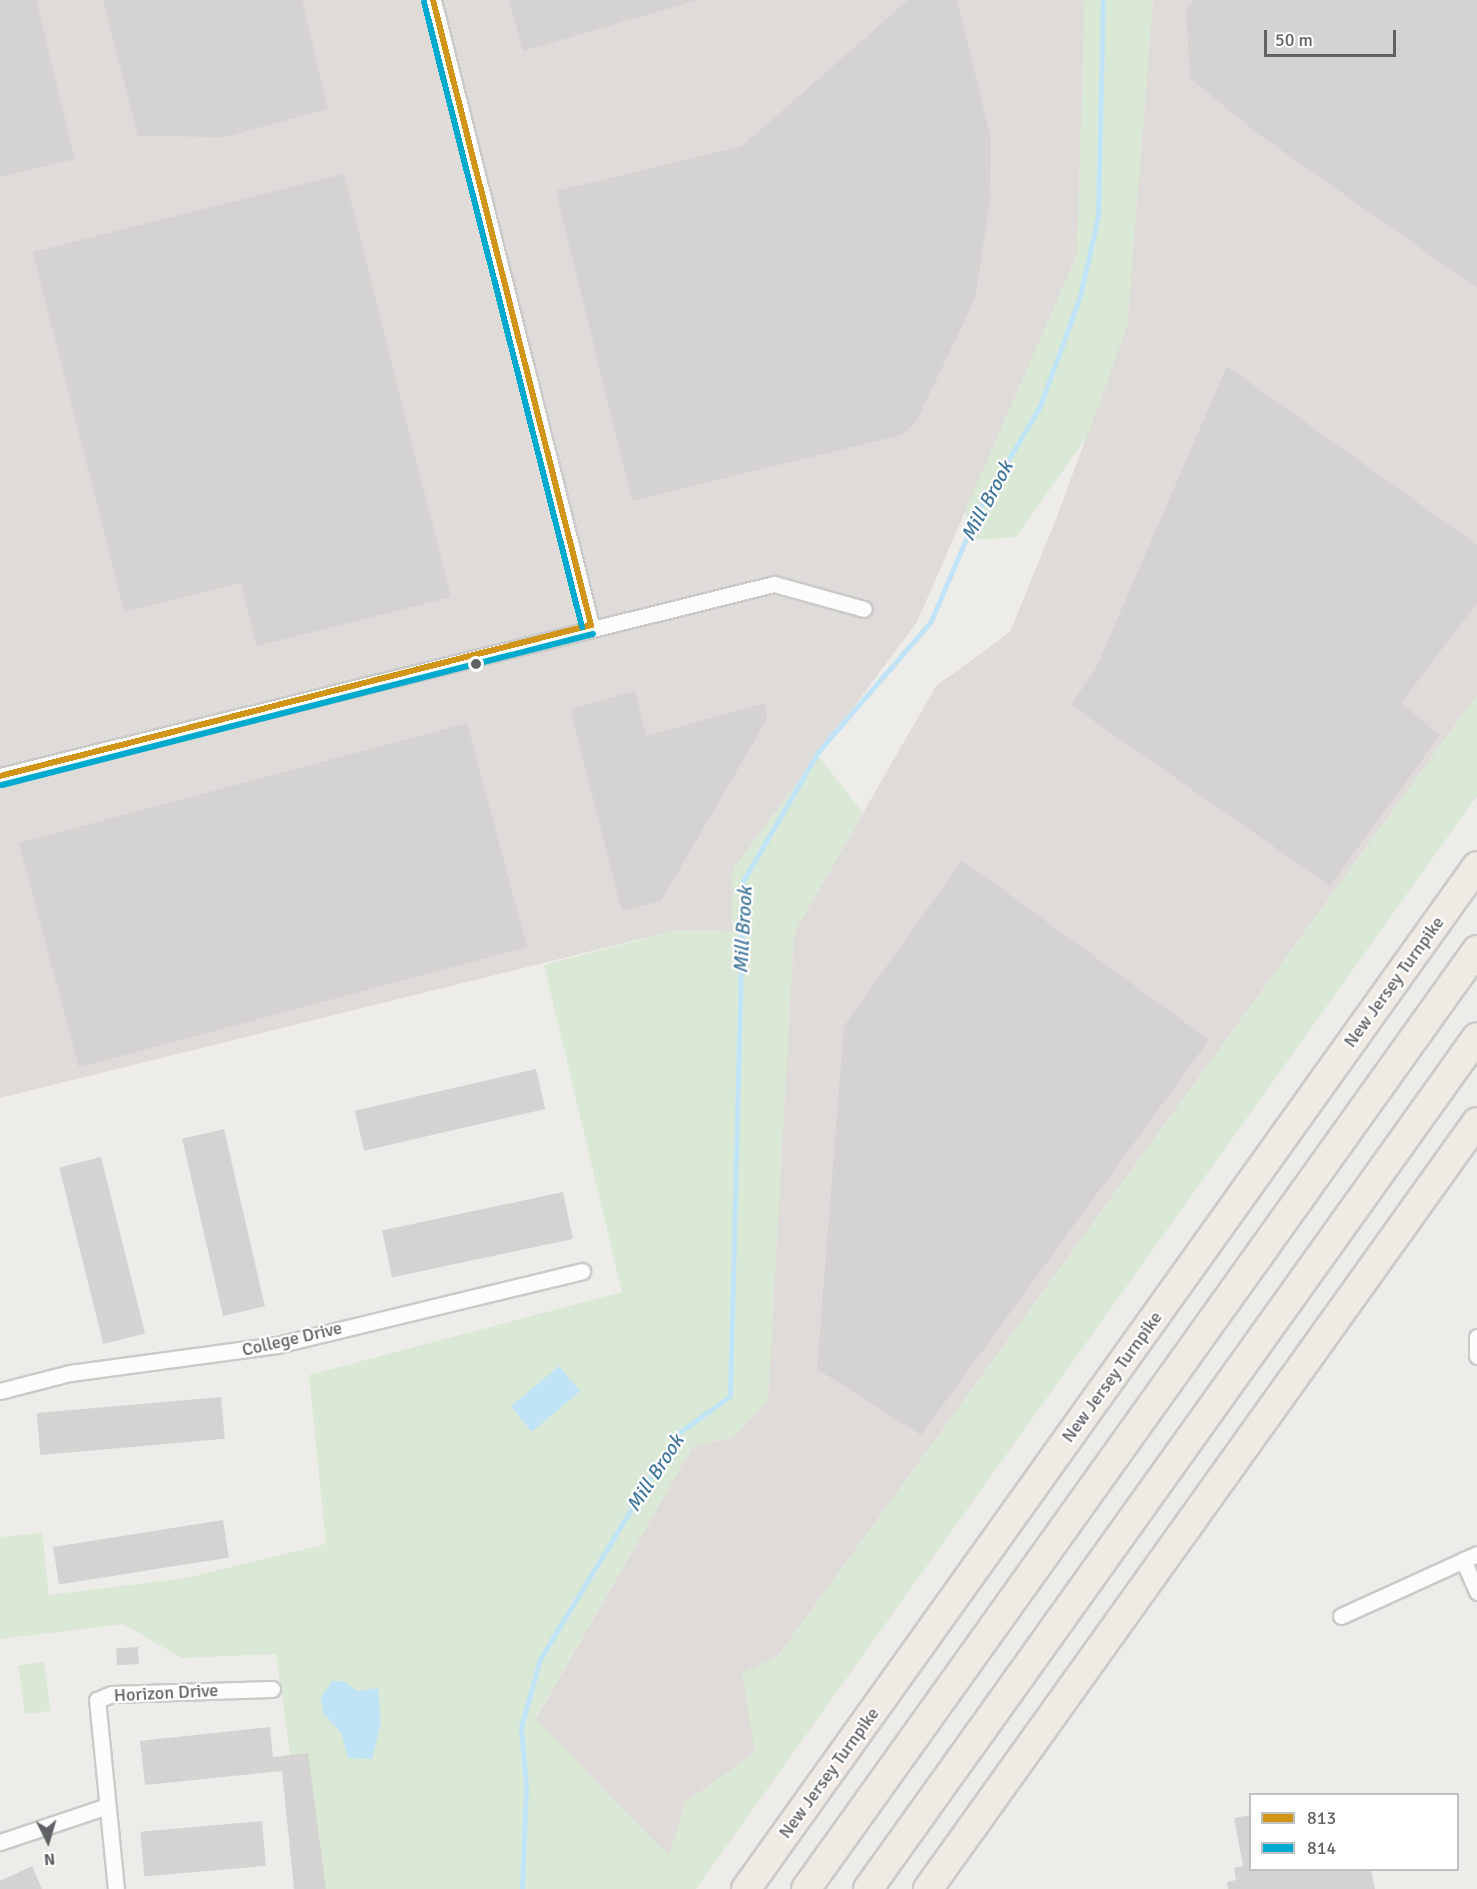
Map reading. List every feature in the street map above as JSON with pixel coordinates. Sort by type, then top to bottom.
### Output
[{"type":"highway","name":"New Jersey Turnpike","points":[[746,1889],[1477,866]]},
{"type":"highway","points":[[806,1889],[1477,951]]},
{"type":"highway","points":[[868,1889],[1477,1037]]},
{"type":"highway","points":[[928,1889],[1477,1122]]},
{"type":"street","points":[[433,0],[591,625]]},
{"type":"street","points":[[0,776],[591,625],[774,584],[864,609]]},
{"type":"street","name":"College Drive","points":[[0,1391],[70,1372],[195,1360],[277,1345],[582,1271]]},
{"type":"street","points":[[1477,1337],[1477,1356]]},
{"type":"street","points":[[1341,1616],[1470,1557],[1477,1592]]},
{"type":"street","name":"Horizon Drive","points":[[116,1889],[104,1808],[96,1700],[112,1694],[272,1689]]},
{"type":"street","points":[[0,1842],[104,1808]]},
{"type":"shaded area","points":[[0,0],[1085,0],[1077,255],[917,622],[733,869],[732,932],[676,930],[0,1098]]},
{"type":"shaded area","points":[[1153,0],[1477,0],[1477,695],[778,1656],[755,1753],[686,1802],[669,1857],[535,1720],[693,1446],[733,1437],[768,1400],[794,933],[936,686],[1010,632],[1055,522],[1127,326]]},
{"type":"green space","points":[[1085,0],[1153,0],[1127,326],[1088,435],[1016,537],[972,540],[965,511],[1077,255]]},
{"type":"green space","points":[[1477,695],[1477,796],[696,1889],[309,1889],[276,1654],[182,1658],[123,1624],[0,1639],[0,1537],[42,1533],[49,1595],[186,1578],[326,1544],[309,1375],[622,1292],[544,965],[677,930],[732,932],[733,869],[818,755],[863,813],[794,933],[768,1400],[733,1437],[693,1446],[535,1719],[669,1856],[686,1802],[755,1753],[742,1673],[778,1656]]},
{"type":"green space","points":[[44,1662],[51,1711],[25,1714],[18,1666]]},
{"type":"water","points":[[559,1366],[580,1391],[532,1432],[511,1406]]},
{"type":"water","points":[[332,1681],[343,1681],[357,1691],[378,1688],[381,1723],[372,1759],[348,1758],[341,1733],[323,1713],[321,1698]]},
{"type":"building","points":[[0,0],[36,0],[75,159],[0,177]]},
{"type":"building","points":[[103,0],[302,0],[328,109],[225,137],[138,136]]},
{"type":"building","points":[[509,0],[698,0],[523,51]]},
{"type":"building","points":[[908,0],[957,0],[991,139],[990,201],[975,299],[916,422],[901,435],[632,501],[556,191],[742,146]]},
{"type":"building","points":[[1194,0],[1477,0],[1477,288],[1254,131],[1190,78],[1186,10]]},
{"type":"building","points":[[344,174],[451,597],[257,646],[241,583],[124,612],[33,252]]},
{"type":"building","points":[[1227,366],[1477,545],[1477,603],[1401,703],[1440,735],[1330,886],[1071,705],[1096,668]]},
{"type":"building","points":[[635,691],[646,736],[765,703],[767,719],[661,901],[622,911],[570,709]]},
{"type":"building","points":[[467,723],[527,947],[79,1067],[19,843]]},
{"type":"building","points":[[962,860],[1209,1040],[921,1435],[817,1369],[844,1026]]},
{"type":"building","points":[[536,1069],[545,1109],[364,1151],[355,1111]]},
{"type":"building","points":[[224,1129],[265,1306],[223,1316],[182,1139]]},
{"type":"building","points":[[101,1157],[145,1334],[103,1344],[59,1167]]},
{"type":"building","points":[[563,1192],[573,1239],[392,1277],[382,1230]]},
{"type":"building","points":[[221,1397],[225,1439],[40,1455],[37,1413]]},
{"type":"building","points":[[223,1520],[229,1558],[59,1584],[53,1547]]},
{"type":"building","points":[[138,1647],[139,1664],[117,1665],[116,1648]]},
{"type":"building","points":[[270,1727],[273,1757],[308,1753],[326,1889],[294,1889],[282,1771],[145,1785],[140,1741]]},
{"type":"building","points":[[1249,1815],[1249,1871],[1371,1871],[1375,1889],[1228,1889],[1227,1882],[1236,1880],[1234,1868],[1243,1866],[1234,1818]]},
{"type":"building","points":[[262,1821],[266,1866],[144,1876],[140,1832]]},
{"type":"building","points":[[32,1866],[42,1889],[0,1889],[0,1881]]},
{"type":"waterway","name":"Mill Brook","points":[[522,1889],[526,1787],[521,1727],[540,1659],[677,1434],[730,1396],[743,881],[818,752],[931,621],[977,513],[1040,406],[1080,296],[1098,216],[1103,0]]},
{"type":"transit line","name":"813","points":[[433,0],[591,625]]},
{"type":"transit line","name":"814","points":[[424,2],[582,627]]},
{"type":"transit line","name":"813","points":[[0,776],[591,625]]},
{"type":"transit line","name":"814","points":[[2,785],[593,634]]}]
